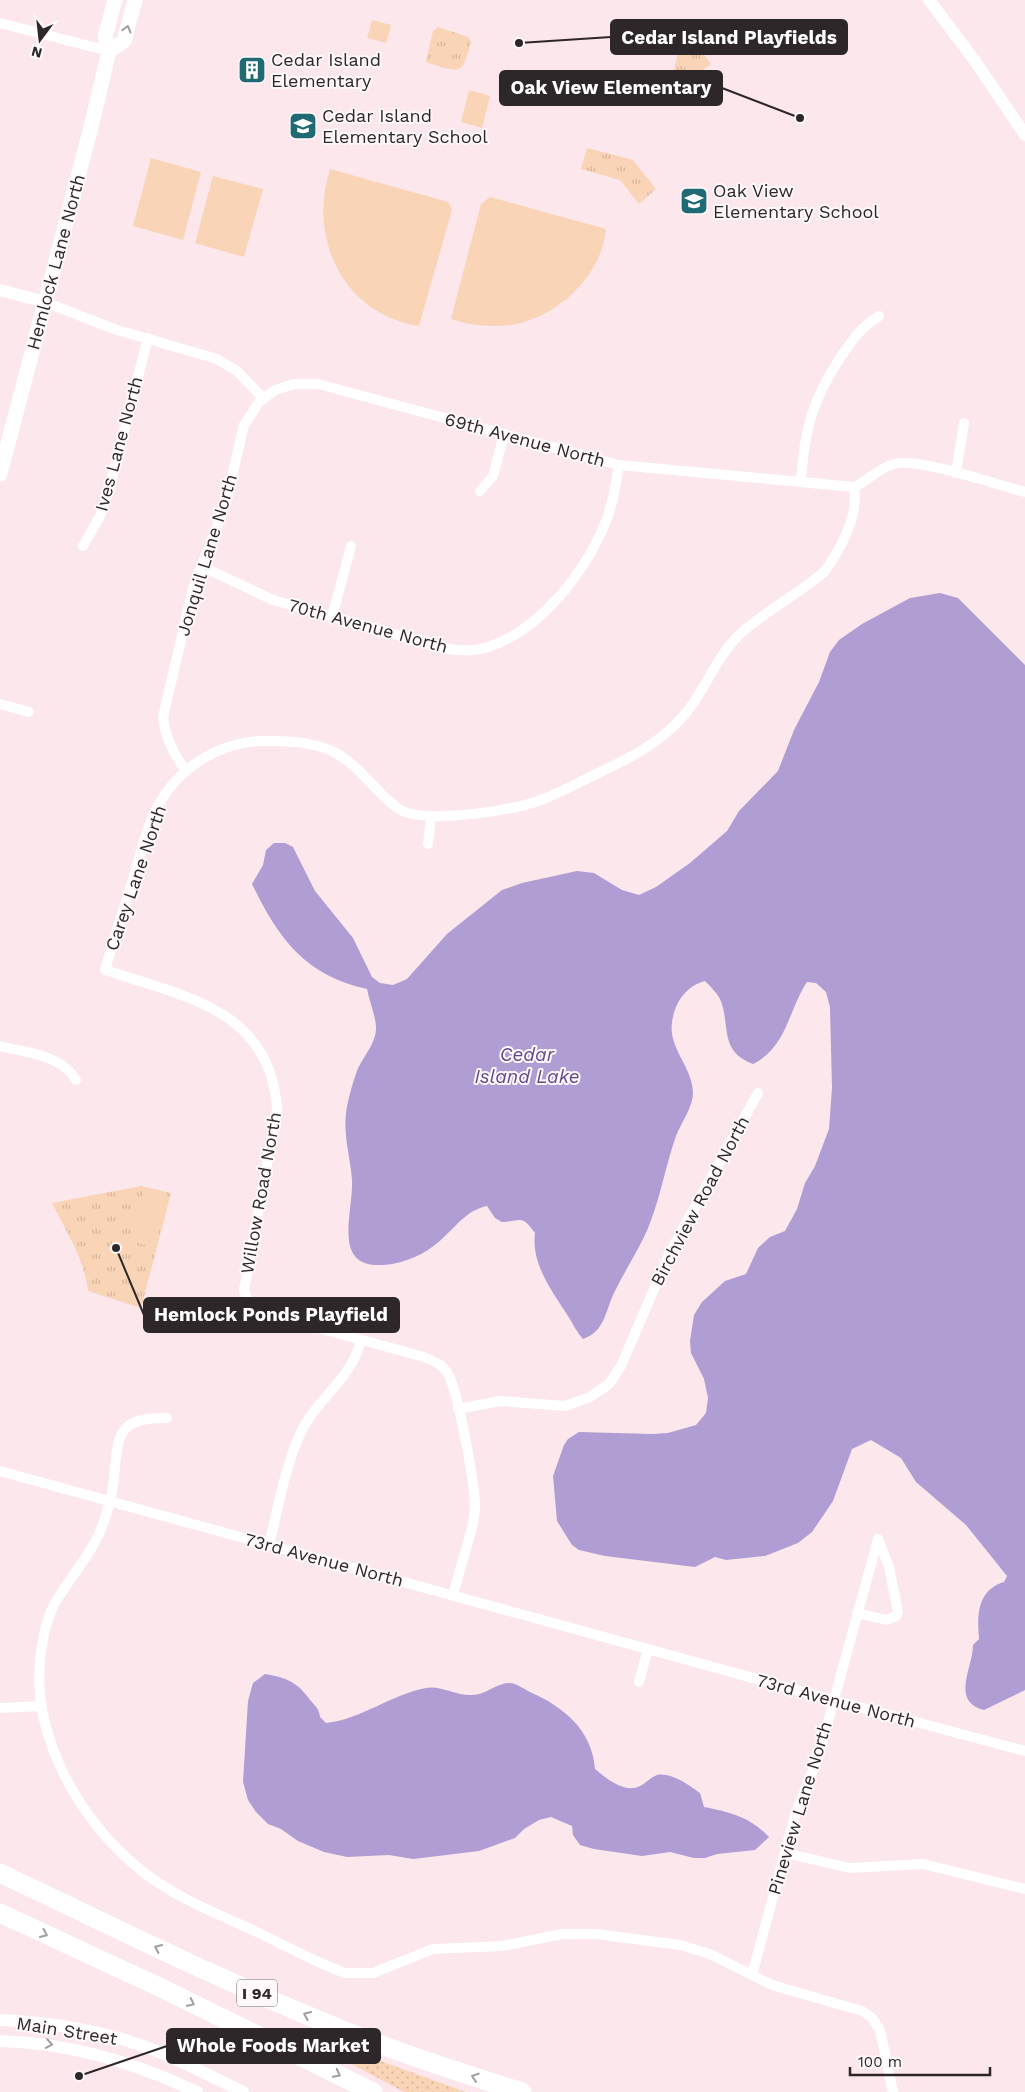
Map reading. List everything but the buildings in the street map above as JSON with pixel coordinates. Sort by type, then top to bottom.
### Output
[{"type":"highway","name":"I 94","points":[[0,1873],[228,1981],[316,2019],[410,2055],[522,2092]]},
{"type":"highway","name":"I 94","points":[[0,1913],[197,2005],[372,2092]]},
{"type":"main road","name":"Hemlock Lane North","points":[[0,474],[109,51],[105,37],[115,0]]},
{"type":"main road","points":[[109,51],[124,41],[135,0]]},
{"type":"street","points":[[929,0],[975,61],[1025,135]]},
{"type":"street","points":[[0,23],[109,51]]},
{"type":"street","points":[[0,290],[45,302],[105,326],[203,353],[222,361],[237,371],[263,398]]},
{"type":"street","points":[[801,482],[806,429],[819,393],[860,329],[879,316]]},
{"type":"street","name":"Ives Lane North","points":[[83,546],[100,516],[108,493],[148,338]]},
{"type":"street","name":"69th Avenue North","points":[[263,398],[275,390],[294,384],[318,384],[619,465],[854,487]]},
{"type":"street","name":"Jonquil Lane North","points":[[186,770],[169,745],[164,732],[163,717],[193,588],[215,536],[225,506],[244,426],[263,398]]},
{"type":"street","points":[[956,474],[964,423]]},
{"type":"street","points":[[480,491],[493,476],[504,435]]},
{"type":"street","points":[[854,487],[863,483],[882,468],[901,462],[922,464],[1025,492]]},
{"type":"street","name":"70th Avenue North","points":[[201,566],[260,596],[332,617],[460,651],[489,647],[505,639],[546,612],[572,580],[605,522],[619,465]]},
{"type":"street","name":"Carey Lane North","points":[[104,970],[152,821],[163,797],[186,770],[215,753],[253,742],[315,745],[333,751],[348,761],[398,809],[417,817],[504,809],[538,802],[630,758],[654,743],[689,710],[714,668],[738,636],[825,571],[852,518],[855,507],[854,487]]},
{"type":"street","points":[[332,617],[351,546]]},
{"type":"street","points":[[0,704],[29,712]]},
{"type":"street","points":[[428,844],[431,817]]},
{"type":"street","name":"Willow Road North","points":[[104,970],[200,1001],[220,1011],[245,1030],[266,1061],[273,1080],[277,1109],[244,1290],[250,1306],[260,1312],[361,1340]]},
{"type":"street","points":[[0,1046],[56,1060],[64,1065],[76,1080]]},
{"type":"street","name":"Birchview Road North","points":[[458,1409],[500,1401],[565,1406],[590,1397],[609,1384],[621,1366],[670,1252],[758,1093]]},
{"type":"street","points":[[269,1544],[301,1433],[309,1418],[353,1364],[361,1340],[424,1357],[443,1367],[449,1375],[458,1409],[475,1508],[473,1524],[453,1595]]},
{"type":"street","points":[[168,1418],[139,1420],[121,1434],[116,1445],[110,1501],[97,1539],[77,1573],[57,1599],[45,1630],[39,1678],[42,1706],[50,1738],[61,1768],[75,1795],[95,1824],[116,1848],[142,1871],[177,1895],[332,1968],[357,1974],[372,1973],[433,1949],[502,1946],[578,1933],[693,1948],[710,1954],[772,1985],[851,2006],[872,2018],[880,2030],[893,2092]]},
{"type":"street","name":"73rd Avenue North","points":[[0,1471],[1025,1751]]},
{"type":"street","name":"Pineview Lane North","points":[[752,1975],[800,1800],[819,1755],[878,1538],[889,1567],[898,1612],[896,1616],[887,1620],[858,1613]]},
{"type":"street","points":[[639,1682],[648,1649]]},
{"type":"street","points":[[0,1708],[42,1706]]},
{"type":"street","points":[[785,1852],[850,1868],[923,1864],[1025,1889]]},
{"type":"street","name":"Main Street","points":[[0,2020],[44,2024],[128,2041],[168,2056],[243,2092]]},
{"type":"street","name":"Main Street","points":[[0,2041],[42,2043],[104,2056],[160,2075],[197,2092]]},
{"type":"green space","points":[[372,20],[391,25],[386,43],[367,38]]},
{"type":"green space","points":[[438,27],[468,37],[471,42],[465,61],[458,69],[453,70],[426,61],[433,31]]},
{"type":"green space","points":[[686,30],[711,64],[674,92],[670,88],[682,34]]},
{"type":"green space","points":[[469,90],[490,96],[482,128],[461,122]]},
{"type":"green space","points":[[587,148],[633,160],[656,189],[639,204],[620,180],[581,169]]},
{"type":"green space","points":[[151,158],[201,172],[183,240],[133,226]]},
{"type":"green space","points":[[330,169],[448,202],[452,210],[419,326],[392,319],[370,306],[352,290],[338,269],[328,246],[324,221],[324,195]]},
{"type":"green space","points":[[213,176],[263,189],[244,257],[195,243]]},
{"type":"green space","points":[[490,197],[606,229],[603,246],[596,262],[576,290],[548,312],[516,324],[483,326],[451,319],[481,204]]},
{"type":"green space","points":[[141,1186],[171,1193],[141,1308],[88,1291],[79,1256],[52,1203]]},
{"type":"green space","points":[[143,1191],[168,1197],[155,1247],[130,1241]]},
{"type":"green space","points":[[300,2032],[466,2092],[404,2092],[298,2035]]},
{"type":"water","name":"Cedar Island Lake","points":[[940,593],[958,598],[1025,665],[1025,1690],[984,1710],[974,1706],[968,1699],[966,1683],[973,1645],[979,1639],[979,1613],[984,1597],[988,1591],[1004,1582],[1007,1576],[966,1525],[916,1482],[901,1458],[871,1440],[852,1449],[833,1501],[812,1532],[798,1543],[765,1556],[726,1560],[715,1557],[695,1567],[605,1556],[579,1550],[572,1545],[557,1521],[553,1476],[568,1439],[579,1432],[668,1433],[696,1425],[706,1413],[708,1398],[704,1379],[691,1353],[690,1341],[694,1315],[702,1302],[725,1281],[746,1274],[758,1248],[770,1237],[785,1231],[797,1209],[805,1183],[815,1166],[829,1129],[832,1088],[830,1007],[826,992],[816,983],[807,982],[780,1038],[764,1057],[753,1064],[735,1052],[730,1044],[720,999],[705,981],[698,983],[682,996],[672,1022],[672,1032],[692,1084],[691,1104],[676,1136],[654,1212],[646,1232],[615,1291],[601,1325],[591,1335],[583,1339],[549,1287],[539,1266],[536,1256],[535,1233],[527,1223],[521,1220],[502,1222],[495,1218],[487,1206],[469,1214],[434,1246],[406,1260],[392,1264],[372,1265],[359,1260],[352,1251],[349,1238],[349,1224],[352,1179],[345,1125],[350,1093],[357,1071],[376,1032],[367,989],[345,983],[327,975],[296,952],[283,938],[272,921],[252,884],[263,865],[266,850],[274,843],[285,843],[293,847],[315,891],[353,938],[372,977],[380,983],[393,985],[407,979],[447,934],[502,890],[522,883],[577,871],[594,873],[622,890],[639,895],[656,887],[690,863],[727,831],[739,811],[778,771],[794,730],[819,682],[830,652],[839,640],[862,624],[910,598]]},
{"type":"water","points":[[265,1674],[286,1679],[296,1685],[316,1707],[320,1717],[326,1723],[352,1717],[400,1696],[426,1688],[431,1687],[465,1695],[475,1695],[500,1685],[514,1684],[542,1698],[565,1713],[582,1731],[593,1755],[595,1769],[616,1784],[622,1787],[634,1788],[657,1775],[674,1777],[700,1793],[704,1807],[739,1816],[762,1830],[769,1837],[755,1850],[717,1854],[705,1858],[694,1858],[670,1852],[642,1856],[580,1845],[573,1835],[572,1826],[551,1817],[539,1820],[524,1829],[515,1838],[479,1851],[413,1859],[389,1855],[347,1857],[324,1852],[298,1841],[281,1829],[268,1824],[256,1812],[248,1800],[243,1782],[248,1701],[253,1683]]},
{"type":"place","name":"Cedar Island Playfields","points":[[519,43]]},
{"type":"place","name":"Cedar Island Elementary","points":[[252,70]]},
{"type":"place","name":"Oak View Elementary","points":[[800,118]]},
{"type":"place","name":"Cedar Island Elementary School","points":[[303,126]]},
{"type":"place","name":"Oak View Elementary School","points":[[694,201]]},
{"type":"place","name":"Hemlock Ponds Playfield","points":[[116,1248]]},
{"type":"place","name":"Whole Foods Market","points":[[79,2076]]}]
